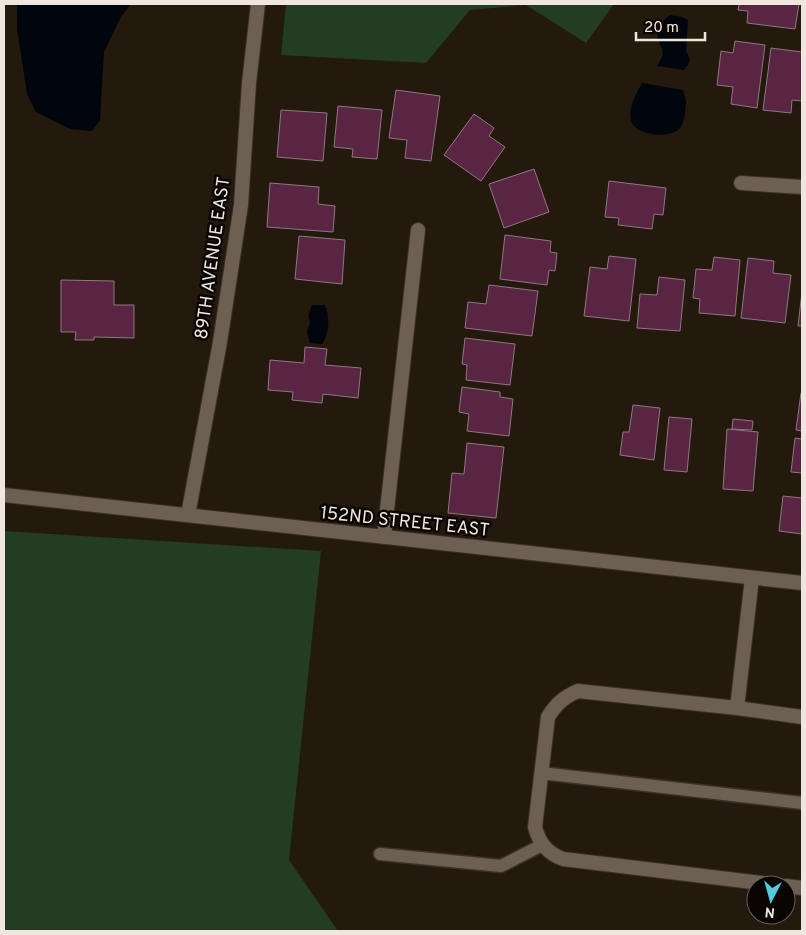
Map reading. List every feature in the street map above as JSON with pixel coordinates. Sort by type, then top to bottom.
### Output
[{"type":"street","name":"89TH AVENUE EAST","points":[[188,515],[220,342],[241,205],[249,83],[258,4]]},
{"type":"street","points":[[741,183],[802,187]]},
{"type":"street","points":[[384,537],[418,230]]},
{"type":"street","name":"152ND STREET EAST","points":[[4,495],[802,583]]},
{"type":"street","points":[[737,708],[752,578]]},
{"type":"street","points":[[746,881],[563,860],[542,846],[534,827],[548,717],[560,701],[578,691],[802,717]]},
{"type":"lane","points":[[541,773],[802,803]]},
{"type":"lane","points":[[380,854],[501,866],[542,846]]},
{"type":"green space","points":[[286,4],[614,4],[586,43],[526,5],[470,10],[426,63],[281,55]]},
{"type":"green space","points":[[4,531],[321,551],[289,860],[338,931],[4,931]]},
{"type":"shaded area","points":[[17,4],[131,4],[121,17],[104,52],[100,120],[92,131],[70,129],[36,112],[27,94],[17,29]]},
{"type":"shaded area","points":[[670,15],[688,20],[686,51],[690,59],[684,70],[657,66],[663,55],[657,36],[659,24]]},
{"type":"shaded area","points":[[642,83],[683,90],[686,110],[682,125],[676,131],[662,135],[646,133],[634,125],[630,115],[633,101]]},
{"type":"shaded area","points":[[312,305],[325,305],[327,310],[328,330],[322,344],[310,343],[307,332],[310,322],[308,316]]},
{"type":"building","points":[[739,4],[799,4],[795,29],[747,23],[748,11],[738,10]]},
{"type":"building","points":[[735,41],[765,45],[757,108],[731,104],[733,87],[717,85],[721,51],[733,53]]},
{"type":"building","points":[[771,48],[802,52],[802,101],[792,100],[791,113],[763,110]]},
{"type":"building","points":[[396,90],[440,96],[431,161],[405,158],[407,140],[389,138]]},
{"type":"building","points":[[338,106],[382,110],[377,159],[352,157],[353,149],[334,147]]},
{"type":"building","points":[[281,110],[327,113],[323,161],[277,157]]},
{"type":"building","points":[[474,114],[494,128],[489,136],[505,147],[481,181],[444,155]]},
{"type":"building","points":[[534,169],[549,212],[504,228],[489,184]]},
{"type":"building","points":[[609,181],[666,188],[663,215],[654,214],[652,229],[618,225],[619,218],[605,217]]},
{"type":"building","points":[[270,183],[319,187],[318,204],[335,206],[333,232],[267,227]]},
{"type":"building","points":[[505,235],[551,241],[550,252],[557,253],[555,271],[549,270],[547,285],[500,279]]},
{"type":"building","points":[[299,236],[345,240],[342,284],[295,279]]},
{"type":"building","points":[[609,256],[636,259],[629,321],[584,316],[590,267],[607,269]]},
{"type":"building","points":[[714,257],[740,260],[735,316],[699,313],[700,299],[693,298],[696,269],[712,270]]},
{"type":"building","points":[[748,258],[774,261],[773,273],[791,275],[785,323],[741,318]]},
{"type":"building","points":[[659,277],[685,280],[680,331],[637,328],[640,294],[657,295]]},
{"type":"building","points":[[61,280],[114,281],[114,305],[134,305],[134,338],[94,337],[94,340],[75,340],[76,332],[61,332]]},
{"type":"building","points":[[489,285],[538,291],[532,336],[465,328],[468,302],[486,304]]},
{"type":"building","points":[[802,292],[802,326],[798,326]]},
{"type":"building","points":[[465,338],[515,344],[510,385],[466,380],[467,365],[462,364]]},
{"type":"building","points":[[305,347],[327,349],[325,365],[361,368],[358,398],[323,394],[322,403],[292,400],[293,392],[268,390],[270,360],[304,363]]},
{"type":"building","points":[[462,387],[500,392],[500,397],[513,399],[509,436],[467,431],[469,414],[459,412]]},
{"type":"building","points":[[802,393],[802,431],[796,430]]},
{"type":"building","points":[[633,405],[660,408],[654,460],[620,455],[623,432],[629,432]]},
{"type":"building","points":[[669,417],[692,419],[687,472],[664,470]]},
{"type":"building","points":[[733,419],[753,421],[752,430],[732,429]]},
{"type":"building","points":[[727,429],[758,432],[753,491],[723,489]]},
{"type":"building","points":[[795,438],[802,439],[802,473],[791,472]]},
{"type":"building","points":[[467,443],[504,447],[496,518],[448,513],[452,473],[464,474]]},
{"type":"building","points":[[783,496],[802,498],[802,534],[779,531]]}]
